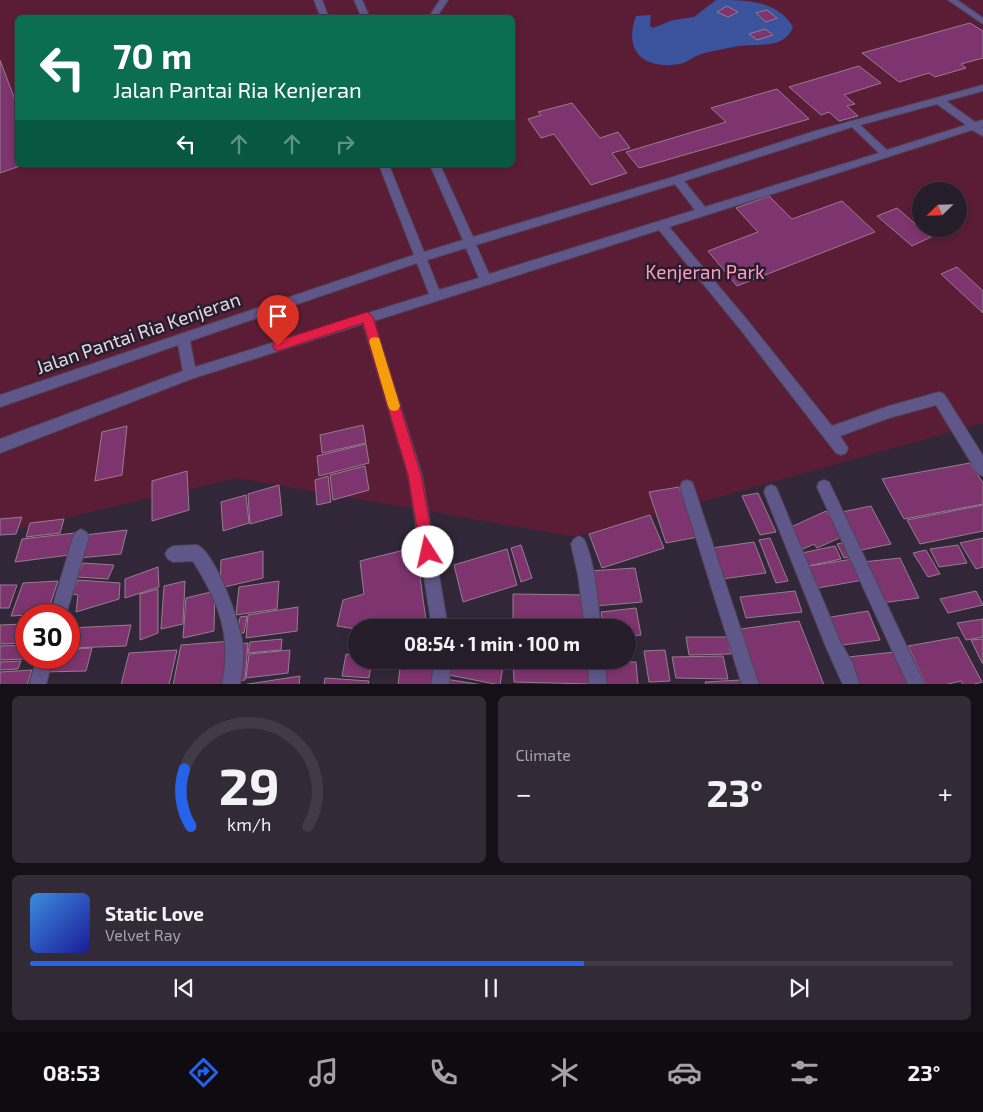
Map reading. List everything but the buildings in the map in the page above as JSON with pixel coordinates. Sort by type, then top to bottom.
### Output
[{"type":"street","points":[[318,0],[324,15]]},
{"type":"street","points":[[358,0],[365,15]]},
{"type":"street","points":[[434,15],[444,0]]},
{"type":"street","points":[[952,0],[983,22]]},
{"type":"street","name":"Jalan Pantai Ria Kenjeran","points":[[0,401],[183,337],[421,258],[677,180],[853,123],[983,88]]},
{"type":"street","points":[[938,100],[978,125],[983,133]]},
{"type":"street","points":[[853,123],[884,153]]},
{"type":"street","points":[[0,446],[190,374],[884,153],[978,125]]},
{"type":"street","points":[[385,167],[435,295]]},
{"type":"street","points":[[436,167],[486,280]]},
{"type":"street","points":[[677,180],[702,211]]},
{"type":"street","points":[[660,224],[744,325],[841,448]]},
{"type":"street","points":[[367,317],[415,475],[439,619]]},
{"type":"street","points":[[183,337],[190,374]]},
{"type":"street","points":[[830,433],[889,412],[939,398],[983,469]]},
{"type":"street","points":[[687,487],[751,684]]},
{"type":"street","points":[[824,487],[917,684]]},
{"type":"street","points":[[771,492],[834,647],[846,668],[852,684]]},
{"type":"street","points":[[61,604],[81,537]]},
{"type":"street","points":[[579,544],[586,575],[592,619]]},
{"type":"street","points":[[173,554],[197,553],[210,573],[234,637],[235,659],[231,684]]},
{"type":"street","points":[[37,684],[42,669]]},
{"type":"street","points":[[440,684],[442,669]]},
{"type":"street","points":[[597,669],[598,684]]},
{"type":"green space","name":"Kenjeran Park","points":[[0,0],[983,0],[983,423],[576,537],[237,478],[0,533]]},
{"type":"water","points":[[716,0],[760,3],[778,11],[793,27],[784,39],[777,42],[763,45],[739,46],[715,51],[698,55],[680,64],[656,64],[647,61],[635,49],[632,40],[636,16],[651,15],[650,26],[653,28],[673,20],[694,17]]},
{"type":"slow traffic","points":[[375,341],[394,406]]},
{"type":"route","points":[[278,346],[367,317],[415,475],[428,552]]}]
